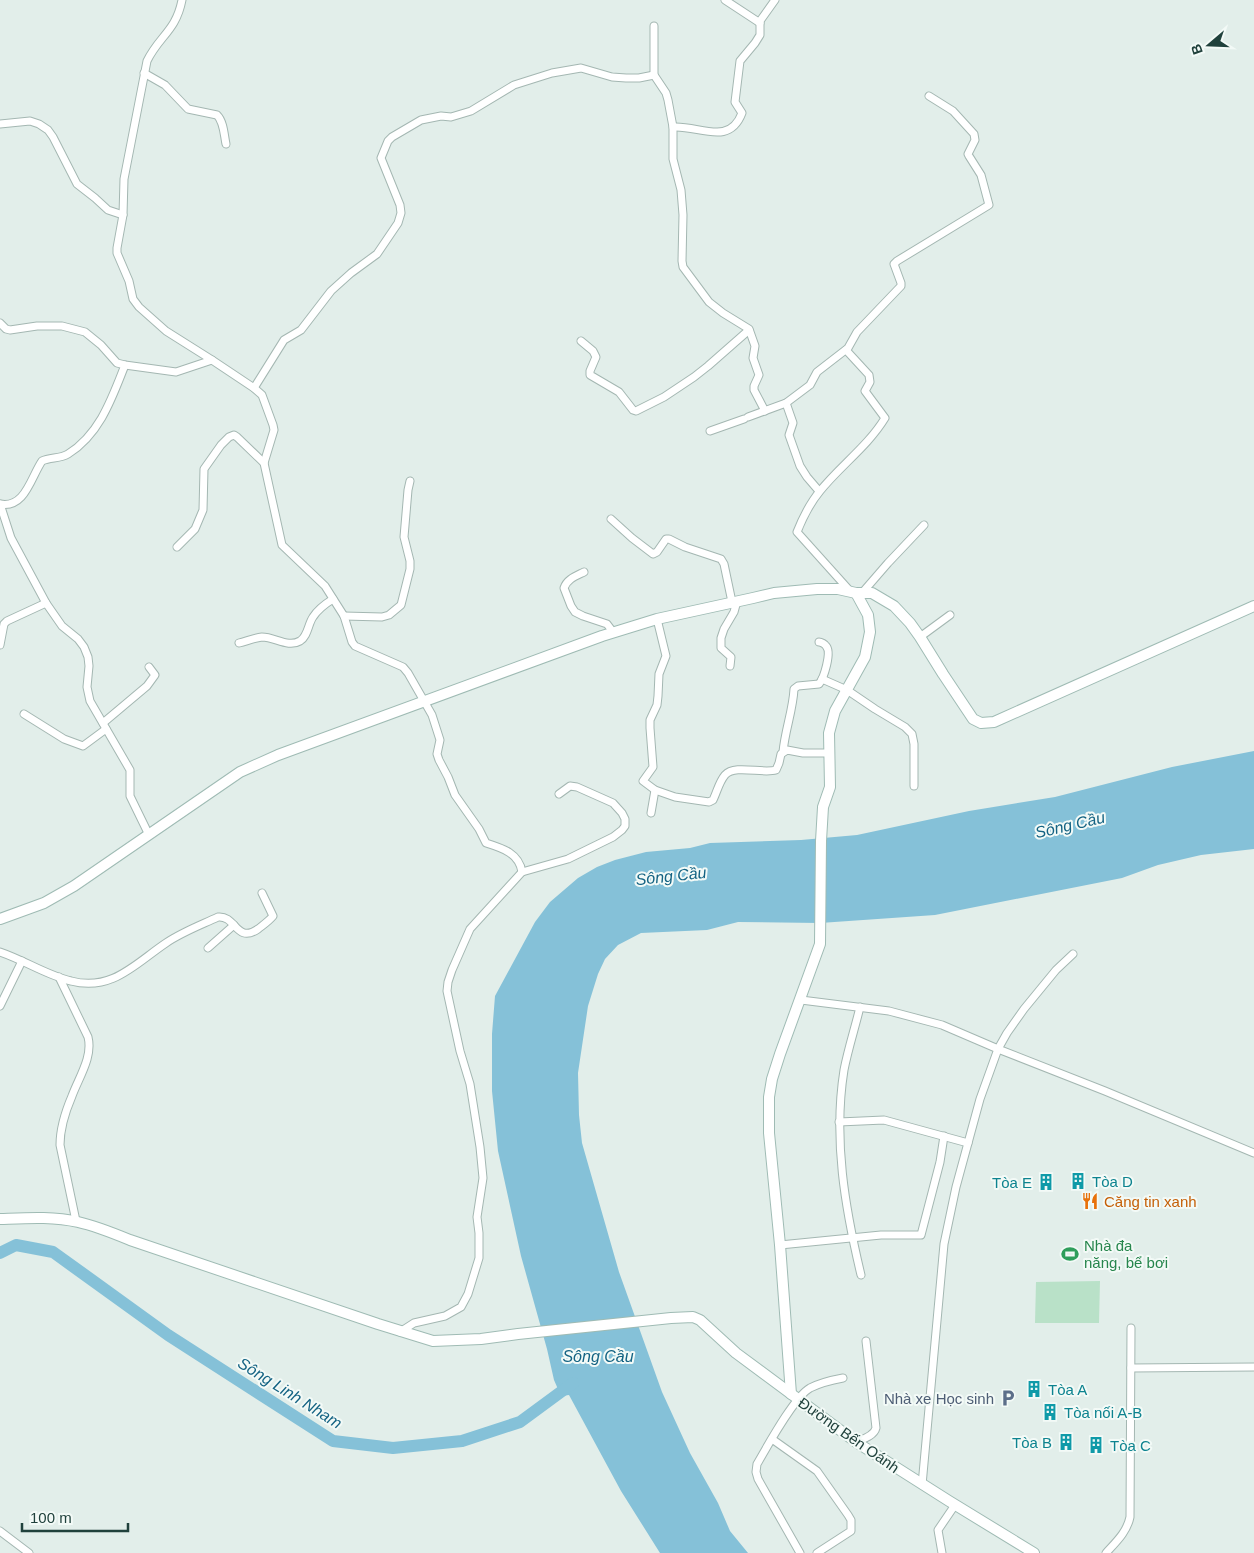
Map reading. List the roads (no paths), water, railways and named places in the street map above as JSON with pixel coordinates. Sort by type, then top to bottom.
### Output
[{"type":"street","points":[[182,0],[177,17],[170,29],[149,55],[124,179],[123,215],[116,248],[129,281],[133,299],[139,307],[166,331],[262,395],[274,430],[264,463],[283,548],[325,586],[344,616],[355,646],[403,667],[408,673],[432,715],[440,740],[437,754],[455,795],[479,828],[486,843],[505,850],[516,858],[521,864],[522,872]]},
{"type":"street","points":[[724,0],[760,23]]},
{"type":"street","points":[[673,128],[682,127],[718,133],[726,132],[733,126],[742,113],[735,102],[740,61],[760,35],[760,23],[774,0]]},
{"type":"street","points":[[654,26],[654,75],[666,94],[673,128],[674,159],[683,215],[683,267],[709,302],[749,330],[755,346],[753,358],[759,375],[754,390],[764,411]]},
{"type":"street","points":[[254,388],[284,340],[301,330],[332,291],[351,272],[375,256],[398,223],[401,213],[400,205],[381,158],[388,140],[421,120],[441,116],[451,117],[471,111],[514,85],[552,72],[581,68],[612,77],[640,78],[654,75]]},
{"type":"street","points":[[144,73],[165,85],[188,108],[218,115],[222,122],[226,144]]},
{"type":"street","points":[[710,431],[786,403],[810,385],[817,372],[846,350],[856,332],[901,286],[894,264],[989,205],[981,175],[968,154],[975,140],[974,134],[953,110],[929,96]]},
{"type":"street","points":[[0,124],[30,121],[48,130],[77,184],[108,210],[123,215]]},
{"type":"street","points":[[0,323],[10,330],[36,326],[62,326],[85,332],[101,345],[117,363],[125,365],[176,372],[212,360]]},
{"type":"street","points":[[581,342],[593,351],[596,357],[590,375],[619,392],[633,410],[636,411],[664,397],[694,377],[749,330]]},
{"type":"street","points":[[794,1397],[770,1141],[770,1097],[772,1079],[820,944],[821,841],[824,807],[829,791],[829,733],[831,721],[865,658],[870,632],[868,615],[856,592],[797,532],[805,512],[819,491],[867,442],[885,418],[866,390],[870,382],[869,375],[846,350]]},
{"type":"street","points":[[125,365],[111,401],[89,435],[67,455],[42,461],[28,489],[20,498],[7,505],[0,504],[11,538],[46,603],[59,623],[78,639],[84,647],[89,666],[87,693],[130,770],[130,796],[149,835]]},
{"type":"street","points":[[786,403],[793,423],[789,435],[800,466],[819,491]]},
{"type":"street","points":[[177,547],[195,529],[203,510],[204,468],[213,454],[229,437],[234,435],[237,437],[264,463]]},
{"type":"street","points":[[344,616],[382,617],[390,615],[401,605],[410,569],[404,537],[410,481]]},
{"type":"street","points":[[611,519],[653,554],[666,539],[669,539],[684,547],[722,560],[735,602],[734,612],[721,638],[721,648],[730,657],[730,666]]},
{"type":"street","points":[[856,592],[876,575],[924,525]]},
{"type":"street","points":[[584,572],[568,581],[565,585],[564,588],[571,606],[578,614],[607,624],[613,632]]},
{"type":"street","points":[[0,919],[44,904],[81,882],[248,768],[284,752],[424,700],[613,632],[657,619],[774,593],[817,589],[872,593],[894,606],[910,623],[963,705],[973,719],[981,723],[994,722],[1254,606]]},
{"type":"street","points":[[239,644],[261,637],[289,643],[303,640],[317,611],[333,599]]},
{"type":"street","points":[[0,645],[4,624],[7,621],[46,603]]},
{"type":"street","points":[[920,637],[950,615]]},
{"type":"street","points":[[657,619],[666,656],[659,674],[658,696],[650,720],[653,766],[643,781],[655,790],[675,797],[709,802],[713,800],[721,782],[728,773],[744,770],[762,772],[776,770],[783,752],[792,710],[794,689],[798,686],[819,684],[822,679],[827,664],[828,648],[819,642]]},
{"type":"street","points":[[24,714],[64,738],[83,746],[147,686],[155,675],[149,667]]},
{"type":"street","points":[[822,679],[847,690],[905,727],[912,734],[914,744],[914,786]]},
{"type":"street","points":[[783,752],[787,750],[803,753],[829,753]]},
{"type":"street","points":[[400,1332],[414,1323],[445,1316],[461,1307],[468,1294],[479,1258],[478,1217],[483,1178],[480,1147],[470,1084],[460,1051],[448,991],[448,982],[457,956],[470,929],[522,872],[568,859],[613,837],[625,826],[625,819],[622,813],[613,803],[577,787],[570,786],[559,794]]},
{"type":"street","points":[[651,813],[655,790]]},
{"type":"street","points":[[0,952],[72,982],[92,983],[110,980],[120,976],[168,942],[218,917],[222,917],[243,933],[250,934],[274,916],[262,893]]},
{"type":"street","points":[[208,948],[234,925]]},
{"type":"street","points":[[922,1485],[944,1244],[956,1187],[980,1099],[998,1049],[1024,1009],[1056,970],[1073,954]]},
{"type":"street","points":[[0,1006],[22,961]]},
{"type":"street","points":[[59,977],[88,1036],[89,1043],[85,1066],[71,1097],[60,1136],[60,1145],[76,1221]]},
{"type":"street","points":[[801,1000],[889,1011],[942,1025],[1254,1152]]},
{"type":"street","points":[[860,1007],[844,1070],[839,1122],[845,1194],[852,1238],[861,1275]]},
{"type":"street","points":[[839,1122],[884,1120],[968,1143]]},
{"type":"street","points":[[780,1245],[881,1235],[921,1234],[940,1162],[944,1136]]},
{"type":"street","name":"Đường Bến Oánh","points":[[0,1219],[46,1218],[76,1221],[95,1226],[130,1240],[400,1332],[433,1341],[481,1339],[693,1317],[700,1320],[736,1353],[856,1442],[922,1485],[1034,1553]]},
{"type":"street","points":[[1106,1553],[1121,1536],[1130,1517],[1131,1328]]},
{"type":"street","points":[[856,1442],[876,1432],[866,1341]]},
{"type":"street","points":[[1130,1368],[1254,1367]]},
{"type":"street","points":[[800,1553],[758,1480],[757,1464],[794,1397],[831,1380],[843,1378]]},
{"type":"street","points":[[772,1439],[817,1471],[851,1520],[850,1531],[818,1553]]},
{"type":"street","points":[[942,1553],[938,1530],[955,1505]]},
{"type":"street","points":[[0,1531],[29,1553]]},
{"type":"water","name":"Sông Cầu","points":[[1254,751],[1254,849],[1201,855],[1158,865],[1122,878],[935,915],[820,923],[738,922],[707,930],[641,933],[618,945],[605,959],[588,1006],[578,1073],[582,1143],[619,1272],[662,1392],[690,1453],[718,1503],[730,1531],[748,1553],[660,1553],[621,1491],[569,1395],[561,1396],[554,1380],[521,1256],[498,1151],[492,1091],[492,1034],[495,996],[535,922],[550,902],[578,878],[597,867],[615,860],[646,852],[690,848],[710,843],[801,840],[857,835],[969,811],[1055,797],[1172,767]]},
{"type":"waterway","name":"Sông Linh Nham","points":[[0,1253],[16,1245],[53,1252],[168,1335],[333,1441],[393,1448],[462,1441],[520,1422],[573,1383]]},
{"type":"place","name":"Tòa D","points":[[1078,1181]]},
{"type":"place","name":"Tòa E","points":[[1046,1182]]},
{"type":"place","name":"Căng tin xanh","points":[[1090,1201]]},
{"type":"place","name":"Nhà đa năng, bể bơi","points":[[1070,1254]]},
{"type":"place","name":"Tòa A","points":[[1034,1389]]},
{"type":"place","name":"Nhà xe Học sinh","points":[[1008,1398]]},
{"type":"place","name":"Tòa nối A-B","points":[[1050,1412]]},
{"type":"place","name":"Tòa B","points":[[1066,1442]]},
{"type":"place","name":"Tòa C","points":[[1096,1445]]}]
